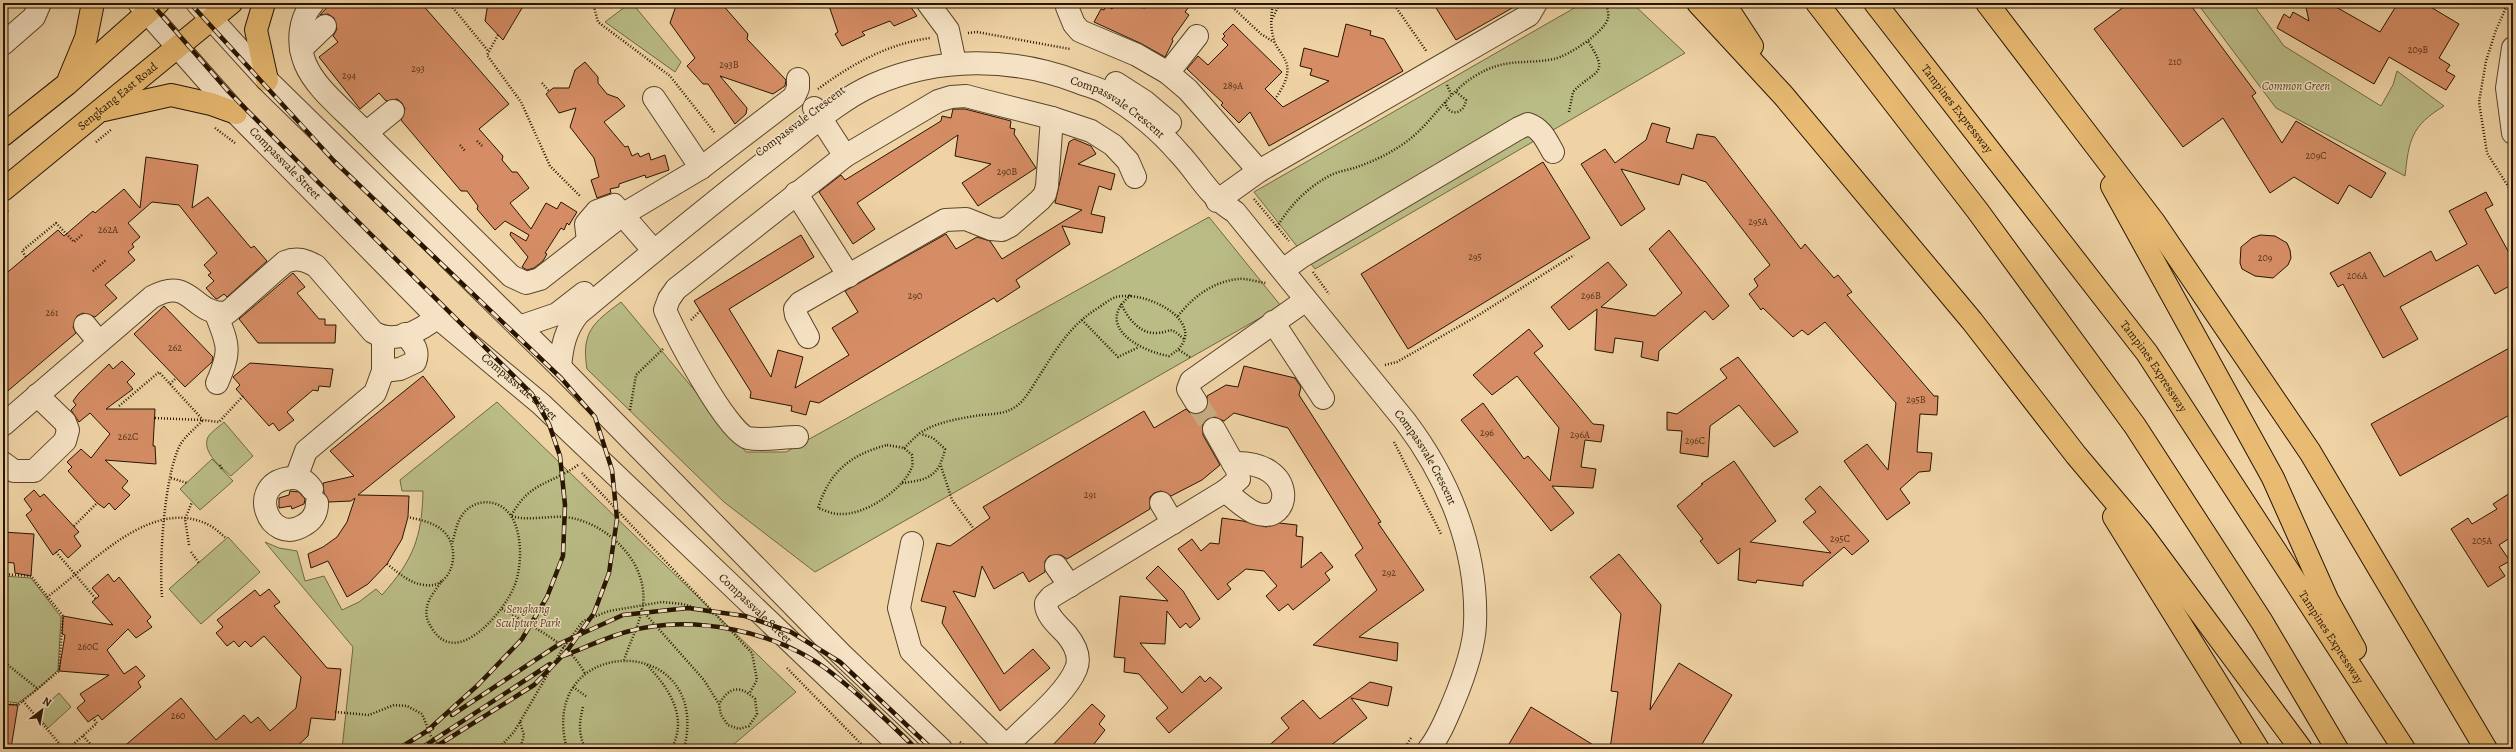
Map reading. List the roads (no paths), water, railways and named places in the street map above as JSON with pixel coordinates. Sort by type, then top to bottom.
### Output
[{"type":"main road","points":[[66,84],[86,38],[93,3]]},
{"type":"main road","name":"Sengkang East Road","points":[[8,198],[101,111],[231,3]]},
{"type":"main road","points":[[264,3],[256,30],[267,80]]},
{"type":"main road","points":[[1698,3],[1783,94],[1972,321],[2076,455],[2140,531],[2301,749]]},
{"type":"main road","points":[[1724,3],[1783,94]]},
{"type":"main road","points":[[1817,3],[1977,210],[2135,426],[2262,622],[2337,749]]},
{"type":"main road","name":"Tampines Expressway","points":[[1875,3],[2147,354],[2404,749]]},
{"type":"main road","points":[[1987,3],[2154,222],[2310,452],[2486,749]]},
{"type":"main road","points":[[3,135],[66,84],[148,6]]},
{"type":"main road","points":[[2041,73],[2123,204],[2269,472],[2327,599],[2409,749]]},
{"type":"main road","points":[[101,111],[171,95],[211,104],[236,113]]},
{"type":"main road","points":[[2076,455],[2258,749]]},
{"type":"street","points":[[3,44],[34,17],[40,3]]},
{"type":"street","points":[[197,3],[267,80],[560,367],[841,654],[941,749]]},
{"type":"street","points":[[313,3],[306,11],[300,28],[300,49],[305,64],[320,86],[421,189],[518,281],[526,283],[540,279],[622,215],[702,168],[794,97],[798,88],[798,79]]},
{"type":"street","points":[[928,3],[943,22],[952,49]]},
{"type":"street","points":[[1069,3],[1067,7],[1070,17],[1080,31],[1137,55],[1168,73],[1188,90],[1236,186],[1529,15],[1536,3]]},
{"type":"street","name":"Compassvale Street","points":[[148,6],[178,48],[236,113],[437,317],[541,404],[903,749]]},
{"type":"street","points":[[300,49],[325,26]]},
{"type":"street","points":[[1168,73],[1197,36]]},
{"type":"street","points":[[2513,48],[2507,88],[2513,133]]},
{"type":"street","name":"Compassvale Crescent","points":[[560,367],[564,338],[569,327],[578,314],[650,246],[817,106],[846,86],[872,72],[893,64],[952,49],[1002,63],[1059,75],[1107,93],[1153,127],[1179,152],[1236,186],[1235,212],[1266,249],[1274,276],[1306,300],[1419,440],[1445,484],[1460,519],[1474,592],[1475,626],[1463,680],[1438,738],[1429,749]]},
{"type":"street","points":[[797,437],[747,438],[731,426],[676,335],[665,310],[669,298],[676,289],[796,193],[845,156],[938,101],[951,97],[966,96],[1052,118],[1091,131],[1113,145],[1128,161],[1135,177]]},
{"type":"street","points":[[654,98],[702,168]]},
{"type":"street","points":[[817,106],[845,156]]},
{"type":"street","points":[[366,133],[393,110]]},
{"type":"street","points":[[808,337],[796,314],[795,309],[800,303],[939,228],[945,220],[966,219],[991,229],[1002,230],[1010,226],[1040,200],[1045,194],[1047,186],[1052,118]]},
{"type":"street","points":[[1274,276],[1301,257],[1528,124],[1542,132],[1553,152]]},
{"type":"street","points":[[796,193],[849,276]]},
{"type":"street","points":[[622,215],[650,246]]},
{"type":"street","name":"Compassvale Crescent","points":[[519,327],[557,314],[650,246]]},
{"type":"street","points":[[3,425],[152,297],[164,290],[176,289],[186,293],[206,310],[216,314],[227,313],[285,262],[293,259],[305,260],[316,266],[373,332],[383,338],[424,328],[437,317]]},
{"type":"street","points":[[1196,402],[1188,390],[1191,381],[1306,300]]},
{"type":"street","points":[[216,314],[226,338],[228,355],[217,383]]},
{"type":"street","points":[[1273,322],[1323,398]]},
{"type":"street","points":[[85,325],[100,342]]},
{"type":"street","points":[[383,371],[400,368],[415,362],[418,355],[416,348],[404,334]]},
{"type":"street","points":[[308,490],[306,451],[375,393],[383,371],[383,338]]},
{"type":"street","points":[[3,463],[14,471],[34,471],[65,441],[68,430],[65,422],[37,395]]},
{"type":"street","points":[[912,543],[899,608],[911,651],[1005,748],[1064,688],[1077,668],[1078,654],[1074,644],[1046,607],[1050,597],[1226,491],[1239,479],[1239,474],[1233,462],[1214,429]]},
{"type":"street","points":[[1226,491],[1255,513],[1266,515],[1277,511],[1282,503],[1284,491],[1278,477],[1266,468],[1250,462],[1233,462]]},
{"type":"street","points":[[1161,503],[1173,523]]},
{"type":"street","points":[[1056,566],[1070,586]]},
{"type":"tunnel","points":[[1196,402],[1214,429]]},
{"type":"railway","points":[[151,3],[228,91],[532,394],[549,424],[560,456],[565,505],[563,556],[547,597],[522,639],[478,685],[427,731]]},
{"type":"railway","points":[[190,3],[334,161],[561,378],[595,417],[612,470],[617,519],[609,573],[594,613],[567,651],[534,685],[432,749]]},
{"type":"railway","points":[[452,715],[561,643],[623,615],[688,608],[745,616],[791,632],[840,662],[932,749]]},
{"type":"railway","points":[[563,656],[618,634],[652,627],[679,624],[734,630],[761,637],[787,647],[811,659],[833,674],[876,710],[916,749]]},
{"type":"railway","points":[[420,749],[550,664]]},
{"type":"railway","points":[[398,749],[432,728]]},
{"type":"park label","name":"Common Green","points":[[2296,86]]},
{"type":"park label","name":"Sengkang Sculpture Park","points":[[528,616]]}]
